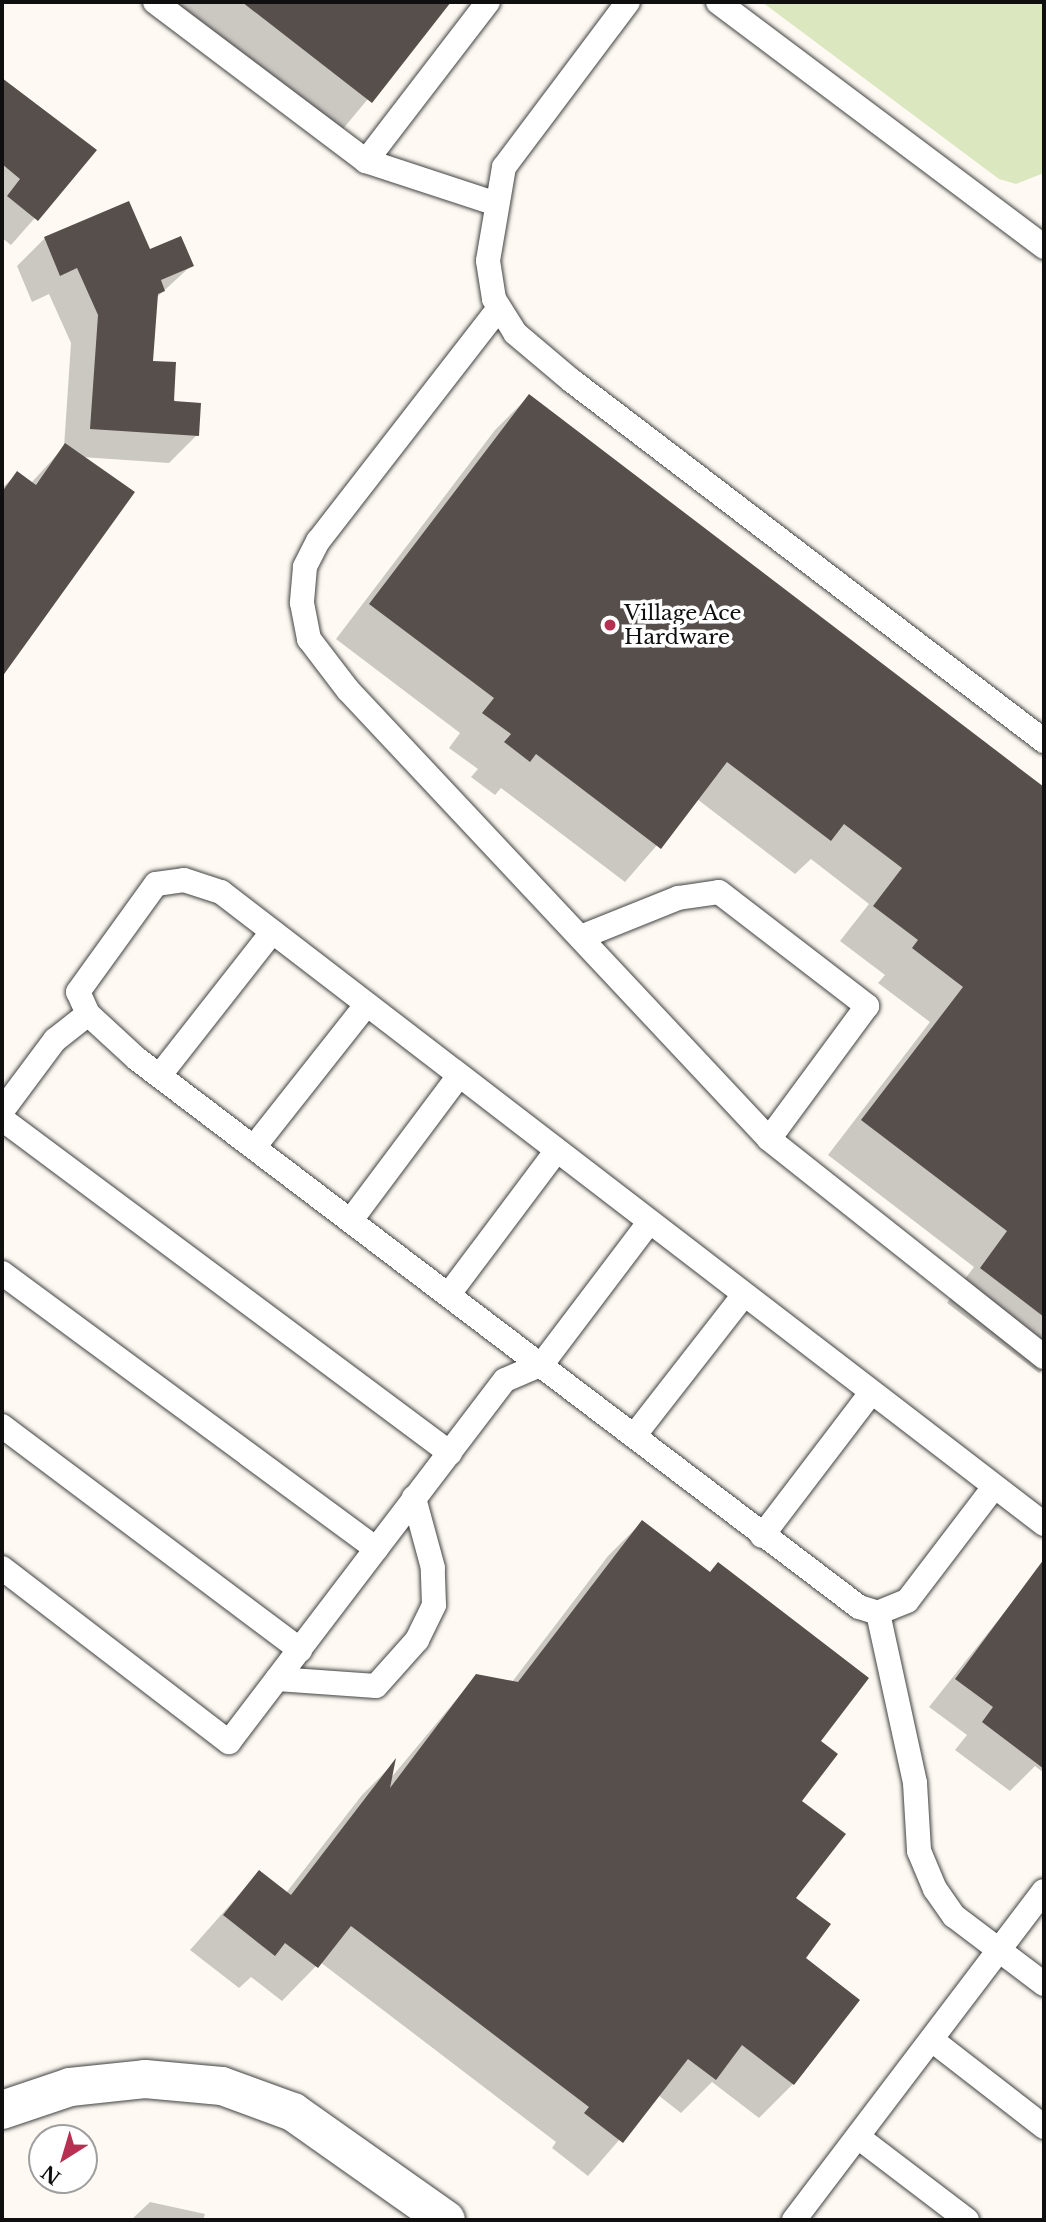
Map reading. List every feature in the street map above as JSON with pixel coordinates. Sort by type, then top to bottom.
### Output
[{"type":"street","points":[[2,2110],[70,2087],[145,2079],[222,2086],[293,2112],[446,2220]]},
{"type":"lane","points":[[155,2],[366,161],[494,203]]},
{"type":"lane","points":[[366,161],[488,2]]},
{"type":"lane","points":[[628,2],[503,167],[494,203],[488,261],[499,308],[515,333],[572,381],[1044,741]]},
{"type":"lane","points":[[718,2],[1041,240]]},
{"type":"lane","points":[[499,308],[318,541],[305,567],[302,603],[309,639],[348,690],[769,1139],[1044,1357]]},
{"type":"lane","points":[[994,1487],[907,1601],[878,1613],[834,1591],[542,1364],[160,1075],[88,1014],[78,992],[156,884],[184,880],[220,892],[555,1153],[1044,1524]]},
{"type":"lane","points":[[581,937],[678,898],[719,892],[867,1006],[769,1139]]},
{"type":"lane","points":[[160,1075],[272,932]]},
{"type":"lane","points":[[254,1147],[366,1006]]},
{"type":"lane","points":[[2,1111],[55,1040],[88,1014]]},
{"type":"lane","points":[[351,1220],[458,1077]]},
{"type":"lane","points":[[2,1119],[450,1453]]},
{"type":"lane","points":[[449,1294],[555,1153]]},
{"type":"lane","points":[[2,1568],[229,1742],[505,1380],[542,1364],[648,1224]]},
{"type":"lane","points":[[2,1273],[376,1549]]},
{"type":"lane","points":[[635,1437],[743,1296]]},
{"type":"lane","points":[[762,1536],[871,1393]]},
{"type":"lane","points":[[2,1426],[300,1650]]},
{"type":"lane","points":[[277,1679],[334,1688],[376,1686],[417,1640],[434,1605],[433,1568],[414,1498]]},
{"type":"lane","points":[[878,1613],[915,1783],[919,1851],[954,1916],[1044,1984]]},
{"type":"lane","points":[[794,2220],[1044,1891]]},
{"type":"lane","points":[[932,2040],[1044,2127]]},
{"type":"lane","points":[[858,2137],[967,2220]]},
{"type":"green space","points":[[762,2],[1044,2],[1044,173],[1016,184],[999,179]]},
{"type":"building","points":[[242,2],[451,2],[372,103]]},
{"type":"building","points":[[2,78],[97,150],[38,221],[7,196],[20,179],[2,164]]},
{"type":"building","points":[[129,201],[150,249],[181,236],[194,266],[161,280],[165,291],[158,294],[153,361],[176,362],[174,401],[201,403],[199,436],[90,429],[98,315],[77,268],[60,276],[44,237]]},
{"type":"building","points":[[529,394],[1044,787],[1044,1317],[980,1268],[1007,1231],[861,1120],[963,987],[912,948],[918,940],[873,906],[902,868],[844,824],[831,841],[727,762],[661,849],[536,754],[530,762],[504,742],[511,734],[482,713],[494,698],[369,604]]},
{"type":"building","points":[[65,443],[135,492],[2,677],[2,492],[17,471],[36,485]]},
{"type":"building","points":[[642,1520],[710,1572],[718,1562],[869,1678],[821,1741],[838,1754],[802,1801],[846,1834],[796,1898],[831,1924],[806,1958],[860,2000],[794,2085],[742,2045],[716,2080],[688,2059],[623,2143],[584,2113],[589,2107],[351,1926],[318,1968],[285,1943],[275,1956],[223,1915],[259,1870],[291,1895],[396,1758],[390,1788],[476,1674],[518,1682]]},
{"type":"building","points":[[1044,1559],[1044,1769],[982,1722],[993,1707],[955,1679]]},
{"type":"place","name":"Village Ace Hardware","points":[[610,625]]}]
